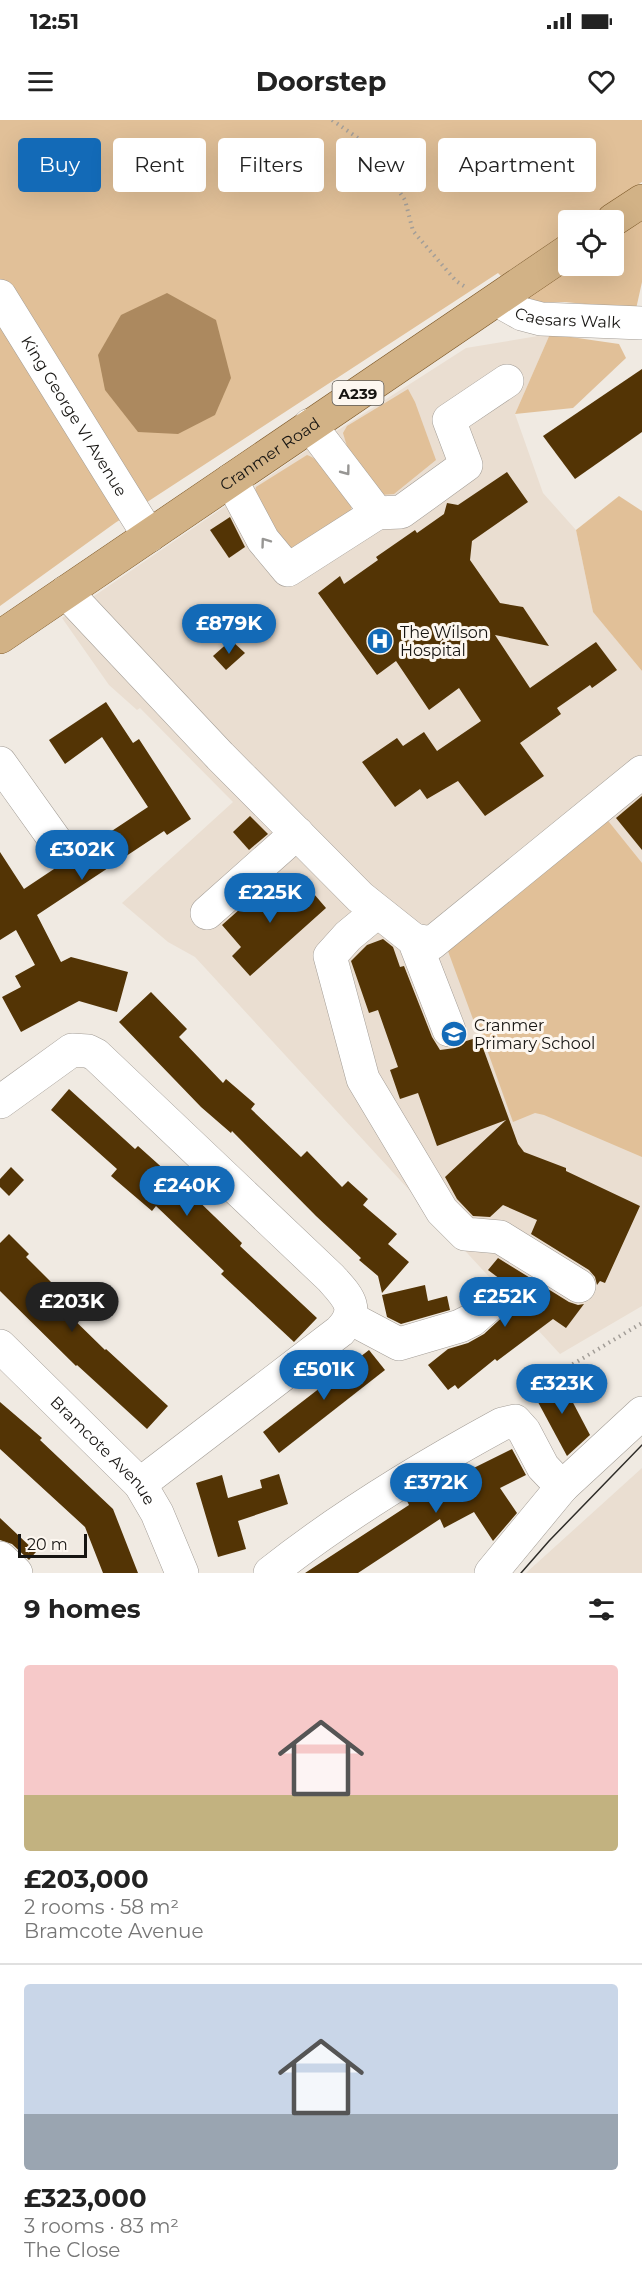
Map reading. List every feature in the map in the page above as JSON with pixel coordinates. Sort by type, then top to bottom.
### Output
[{"type":"main road","points":[[624,213],[642,201]]},
{"type":"main road","name":"Cranmer Road","points":[[0,637],[310,424],[558,258]]},
{"type":"street","name":"King George VI Avenue","points":[[0,296],[149,536]]},
{"type":"street","name":"Caesars Walk","points":[[493,302],[541,319],[642,323]]},
{"type":"street","points":[[231,480],[263,540],[288,570],[378,513],[401,512],[466,465],[449,420],[507,381]]},
{"type":"street","points":[[310,424],[378,513]]},
{"type":"street","points":[[66,592],[212,747],[297,833],[377,912],[414,940],[432,943],[642,772]]},
{"type":"street","points":[[0,762],[60,847]]},
{"type":"street","points":[[207,913],[297,833]]},
{"type":"street","points":[[377,912],[348,936],[330,956],[363,1079],[442,1211],[465,1234],[500,1237],[579,1286]]},
{"type":"street","points":[[414,940],[449,1030]]},
{"type":"street","points":[[0,1102],[63,1054],[72,1050],[88,1051],[96,1055],[331,1278],[347,1296],[351,1309],[350,1318],[340,1332],[140,1484]]},
{"type":"street","points":[[350,1318],[399,1344],[460,1326],[472,1320],[496,1299]]},
{"type":"street","name":"Bramcote Avenue","points":[[0,1346],[140,1484],[157,1513],[182,1573]]},
{"type":"street","points":[[491,1573],[562,1487],[642,1413]]},
{"type":"street","points":[[270,1573],[311,1540],[391,1487],[502,1424],[515,1421],[524,1431],[543,1467],[562,1487]]},
{"type":"street","points":[[0,1558],[15,1573]]},
{"type":"path","points":[[332,120],[368,145],[405,200],[413,231],[427,248],[456,280],[493,302]]},
{"type":"path","points":[[515,1421],[519,1396],[642,1323]]},
{"type":"shaded area","points":[[0,120],[642,120],[642,182],[599,210],[558,210],[558,238],[501,276],[498,273],[115,523],[0,606]]},
{"type":"shaded area","points":[[642,220],[642,282],[636,309],[565,302],[514,303],[558,275],[624,276],[624,232]]},
{"type":"shaded area","points":[[167,293],[216,320],[231,378],[215,415],[178,434],[138,432],[105,390],[98,355],[121,315]]},
{"type":"shaded area","points":[[550,334],[515,414],[543,493],[576,530],[593,612],[642,671],[642,1306],[560,1354],[195,957],[168,942],[122,903],[233,802],[140,708],[137,710],[109,685],[62,618],[310,448],[466,348]]},
{"type":"shaded area","points":[[550,334],[619,344],[626,358],[573,408],[515,414]]},
{"type":"shaded area","points":[[408,389],[436,460],[394,494],[381,495],[351,460],[343,433],[347,426]]},
{"type":"shaded area","points":[[307,455],[313,457],[324,468],[352,502],[350,517],[307,549],[286,549],[253,499],[256,487]]},
{"type":"shaded area","points":[[619,496],[642,511],[642,671],[593,612],[576,530]]},
{"type":"shaded area","points":[[601,812],[642,863],[642,1157],[544,1115],[535,1113],[513,1122],[480,1030],[477,1030],[445,943]]},
{"type":"shaded area","points":[[642,1468],[642,1573],[526,1573]]},
{"type":"building","points":[[642,369],[642,432],[575,479],[543,436]]},
{"type":"building","points":[[507,472],[528,502],[472,541],[470,560],[500,603],[523,607],[549,646],[495,635],[530,688],[596,642],[617,670],[592,688],[590,685],[557,708],[561,714],[520,743],[544,776],[485,816],[458,781],[427,799],[420,789],[395,807],[362,762],[397,738],[403,746],[424,732],[437,751],[481,721],[459,688],[429,710],[396,661],[377,675],[318,593],[340,576],[344,584],[378,560],[376,557],[415,530],[417,533],[444,514],[447,503],[458,505]]},
{"type":"building","points":[[230,517],[245,547],[229,558],[210,530]]},
{"type":"building","points":[[231,640],[245,653],[226,670],[213,656]]},
{"type":"building","points":[[106,702],[133,743],[139,739],[191,819],[167,835],[164,831],[37,915],[61,962],[71,957],[128,972],[117,1012],[79,1001],[21,1032],[2,997],[21,987],[15,976],[35,965],[16,930],[0,940],[0,852],[24,889],[60,865],[70,863],[77,854],[148,807],[102,737],[65,764],[49,740]]},
{"type":"building","points":[[642,796],[642,850],[616,818]]},
{"type":"building","points":[[250,816],[268,834],[249,850],[233,832]]},
{"type":"building","points":[[275,878],[294,900],[308,887],[326,908],[250,976],[232,956],[241,947],[222,925]]},
{"type":"building","name":"Cranmer Primary School","points":[[383,939],[393,947],[400,967],[404,966],[432,1037],[440,1050],[455,1048],[463,1042],[479,1037],[518,1144],[524,1152],[566,1168],[566,1171],[640,1206],[605,1283],[600,1281],[597,1285],[595,1277],[589,1270],[531,1234],[537,1220],[503,1205],[490,1217],[473,1216],[457,1199],[445,1177],[506,1120],[437,1146],[418,1093],[400,1099],[390,1070],[398,1067],[378,1010],[369,1013],[351,961],[367,945]]},
{"type":"building","points":[[151,992],[187,1029],[179,1037],[223,1083],[226,1079],[255,1104],[251,1109],[301,1157],[307,1151],[342,1187],[348,1181],[368,1199],[363,1205],[397,1234],[388,1244],[409,1262],[382,1293],[378,1276],[359,1260],[361,1258],[232,1131],[231,1133],[201,1107],[119,1022]]},
{"type":"building","points":[[69,1089],[135,1149],[138,1146],[186,1189],[242,1243],[240,1246],[317,1318],[294,1342],[221,1274],[224,1271],[156,1206],[152,1211],[111,1176],[117,1169],[51,1110]]},
{"type":"building","points":[[11,1167],[24,1180],[9,1196],[0,1187],[0,1179]]},
{"type":"building","points":[[9,1234],[29,1254],[26,1257],[66,1297],[59,1305],[168,1406],[147,1429],[76,1366],[0,1291],[0,1243]]},
{"type":"building","points":[[498,1258],[569,1302],[584,1304],[566,1328],[553,1319],[497,1361],[495,1359],[458,1389],[455,1385],[448,1390],[428,1365],[448,1349],[468,1343],[484,1334],[524,1297],[488,1270]]},
{"type":"building","points":[[425,1285],[428,1301],[447,1296],[450,1310],[401,1324],[387,1317],[382,1295]]},
{"type":"building","points":[[369,1350],[385,1370],[279,1453],[263,1432]]},
{"type":"building","points":[[559,1376],[590,1435],[567,1456],[532,1391]]},
{"type":"building","points":[[0,1402],[42,1438],[40,1440],[113,1509],[138,1573],[103,1573],[85,1527],[0,1449]]},
{"type":"building","points":[[512,1449],[526,1475],[500,1488],[517,1513],[493,1541],[474,1512],[444,1528],[440,1519],[358,1573],[305,1573],[409,1505],[407,1501]]},
{"type":"building","points":[[279,1474],[288,1504],[238,1521],[246,1549],[218,1557],[196,1483],[222,1475],[228,1498],[262,1488],[260,1480]]},
{"type":"building","points":[[0,1518],[36,1552],[29,1560],[12,1544],[0,1540]]},
{"type":"tram line","points":[[521,1573],[642,1445]]},
{"type":"place","name":"The Wilson Hospital","points":[[380,641]]},
{"type":"place","name":"Cranmer Primary School","points":[[454,1034]]}]
